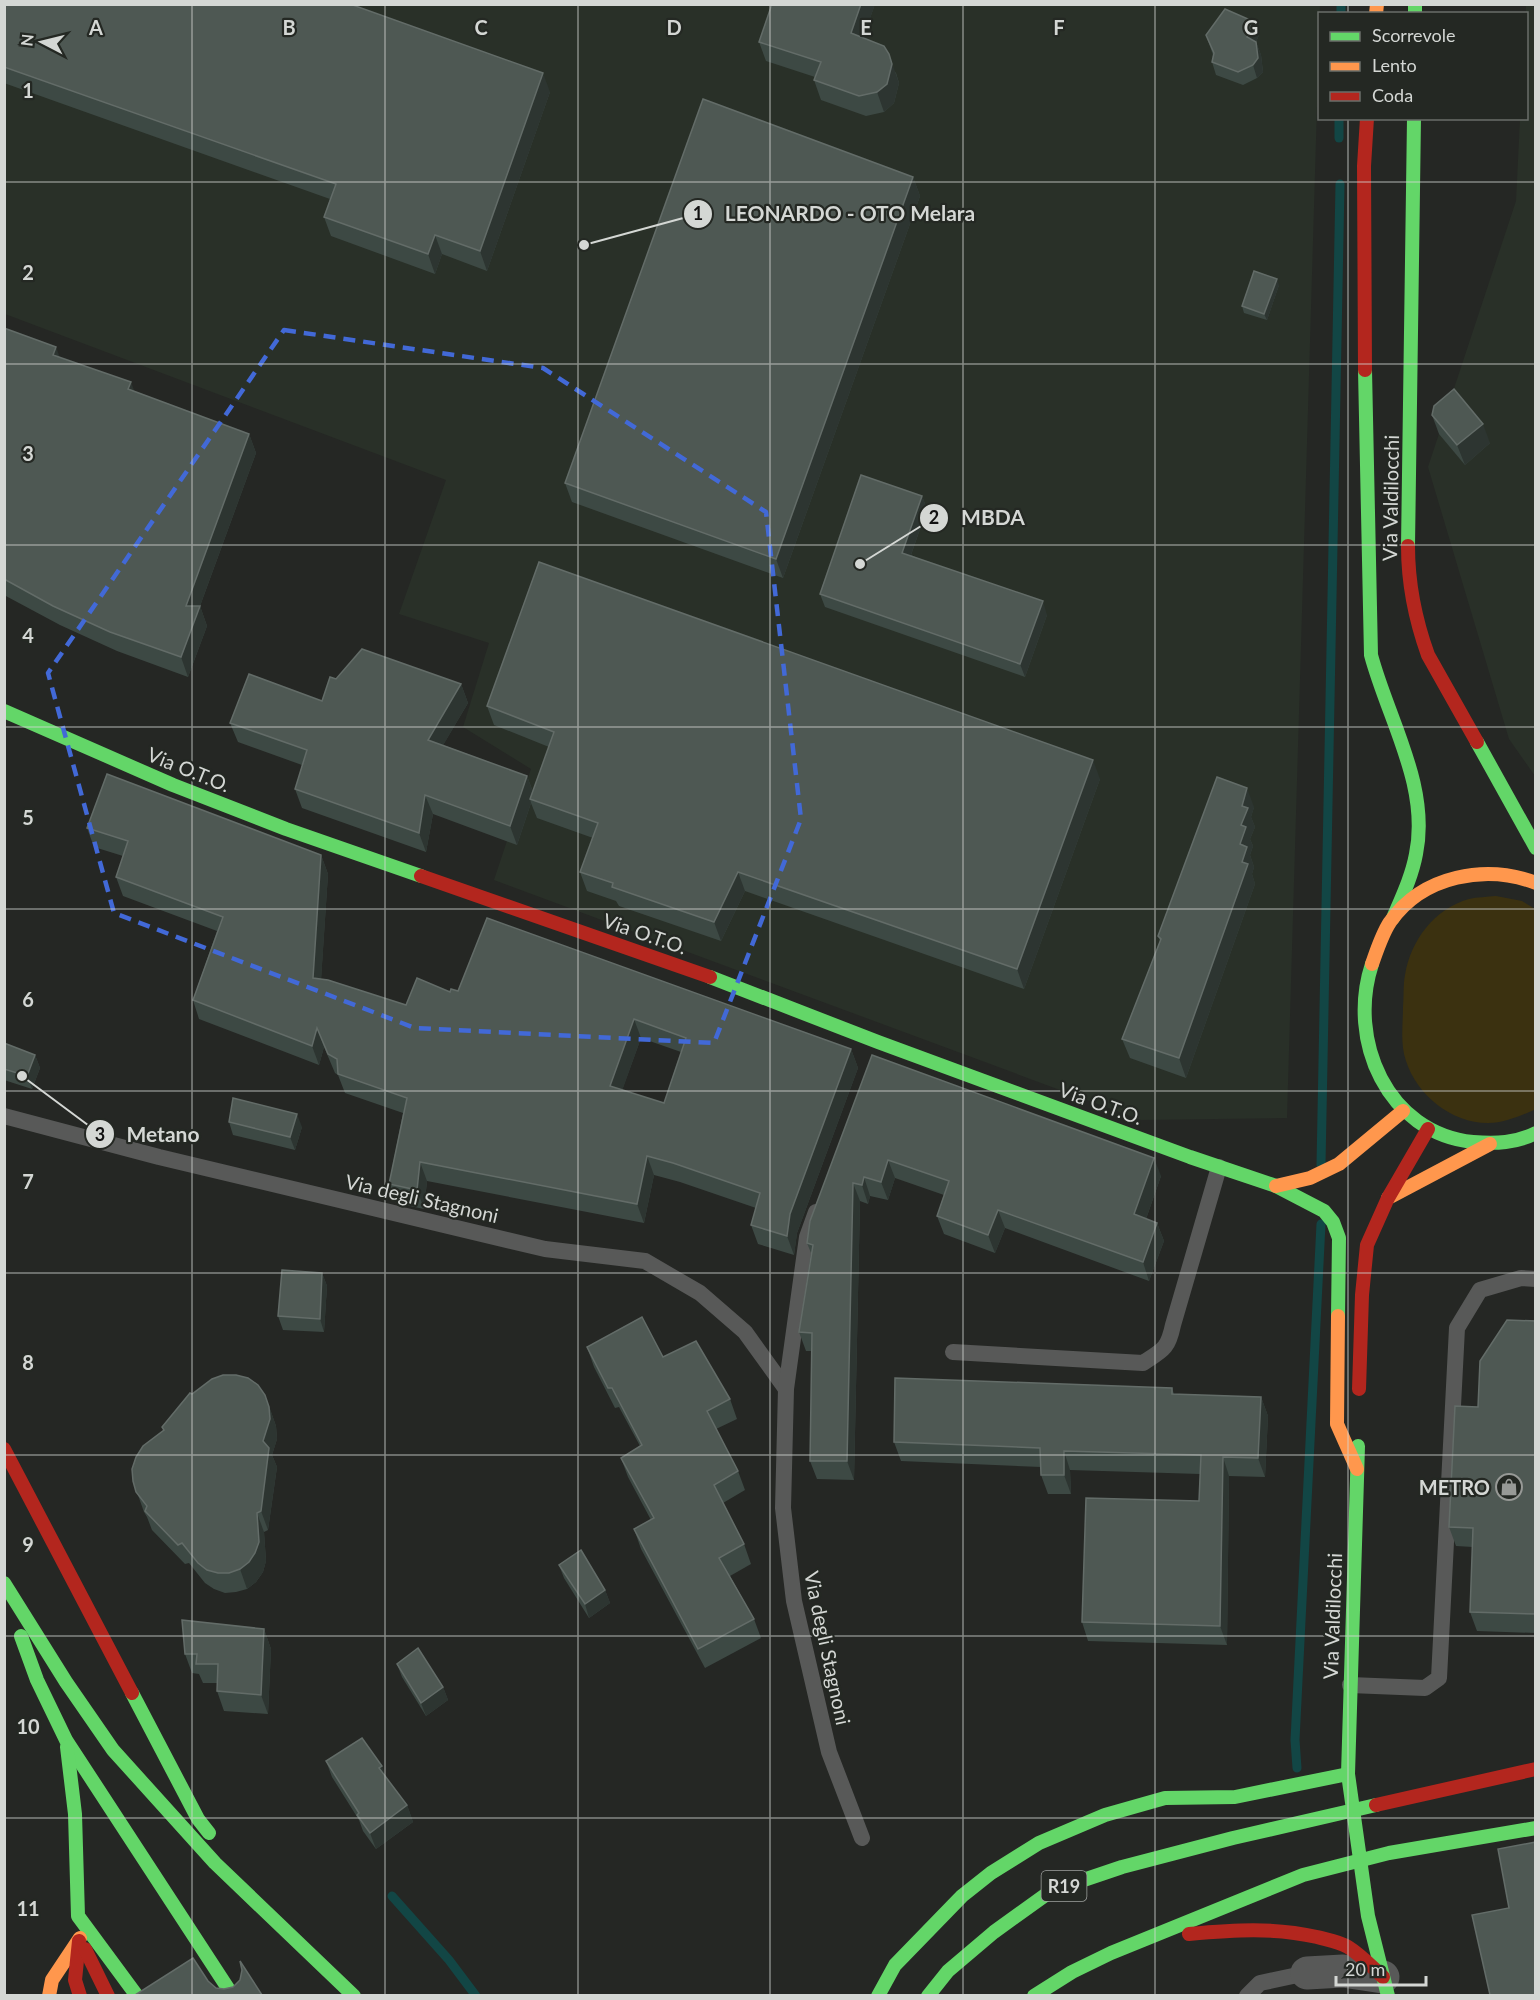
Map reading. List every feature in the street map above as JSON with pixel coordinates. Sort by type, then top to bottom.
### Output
[{"type":"main road","name":"Via Valdilocchi","points":[[1367,120],[1364,166],[1364,321],[1371,655],[1376,678],[1412,773],[1420,819],[1418,846],[1411,874],[1374,958],[1364,998],[1368,1040],[1377,1069],[1403,1111]]},
{"type":"main road","name":"Via Valdilocchi","points":[[1414,120],[1408,565],[1410,597],[1428,655],[1536,848]]},
{"type":"main road","name":"Via O.T.O.","points":[[4,711],[173,785],[275,825],[678,964],[876,1047],[1276,1186],[1324,1211],[1333,1222],[1339,1238]]},
{"type":"main road","points":[[1393,918],[1422,892],[1461,875],[1488,873],[1536,883]]},
{"type":"main road","points":[[1276,1186],[1310,1178],[1339,1164],[1403,1111],[1428,1129],[1454,1139],[1490,1144],[1508,1143],[1536,1133]]},
{"type":"main road","points":[[1359,1404],[1362,1296],[1367,1245],[1388,1198],[1428,1129]]},
{"type":"main road","points":[[1508,1143],[1536,1150]]},
{"type":"main road","points":[[1388,1198],[1490,1144]]},
{"type":"main road","name":"Via Valdilocchi","points":[[1339,1238],[1337,1424],[1357,1469],[1348,1774],[1368,1916],[1385,1986]]},
{"type":"main road","points":[[1357,1469],[1358,1437]]},
{"type":"main road","points":[[4,1449],[198,1819],[270,1917]]},
{"type":"main road","points":[[4,1583],[66,1682],[113,1750],[215,1863],[354,1995]]},
{"type":"main road","points":[[4,1599],[37,1680],[66,1740],[232,1995]]},
{"type":"main road","points":[[66,1740],[75,1814],[80,1938],[75,1980],[80,1995]]},
{"type":"main road","name":"R19","points":[[928,1995],[948,1971],[986,1938],[1051,1891],[1122,1867],[1233,1838],[1536,1769]]},
{"type":"main road","points":[[878,1995],[895,1965],[962,1896],[991,1873],[1039,1843],[1105,1815],[1165,1798],[1235,1797],[1348,1774]]},
{"type":"main road","points":[[1034,1995],[1089,1961],[1196,1920],[1302,1875],[1359,1859],[1536,1828]]},
{"type":"main road","points":[[77,1883],[89,1899]]},
{"type":"main road","points":[[78,1916],[137,1995]]},
{"type":"main road","points":[[1143,1939],[1236,1929],[1283,1929],[1341,1943],[1362,1957],[1385,1986]]},
{"type":"main road","points":[[49,1995],[52,1980],[80,1938]]},
{"type":"main road","points":[[80,1938],[108,1995]]},
{"type":"street","points":[[1307,1973],[1343,1971],[1385,1986]]},
{"type":"lane","name":"Via degli Stagnoni","points":[[4,1116],[159,1157],[545,1249],[645,1261],[700,1293],[745,1332],[786,1389]]},
{"type":"lane","points":[[953,1352],[1143,1363],[1162,1351],[1170,1341],[1219,1167]]},
{"type":"lane","name":"Via degli Stagnoni","points":[[823,1194],[807,1237],[786,1389],[783,1508],[794,1601],[829,1752],[862,1838]]},
{"type":"lane","points":[[1350,1685],[1425,1688],[1439,1678],[1457,1328],[1480,1290],[1521,1278],[1536,1279]]},
{"type":"lane","points":[[1247,1995],[1260,1983],[1307,1973]]},
{"type":"highlighted area","points":[[284,330],[543,368],[766,512],[801,819],[714,1043],[415,1028],[114,913],[48,673]]},
{"type":"shaded area","points":[[4,5],[1320,5],[1287,1118],[1141,1120],[494,880],[531,769],[463,727],[489,643],[399,614],[446,480],[5,314]]},
{"type":"shaded area","points":[[1526,5],[1535,5],[1535,776],[1509,739],[1428,467],[1516,201],[1520,120],[1528,120],[1528,12],[1526,12]]},
{"type":"shaded area","points":[[1496,896],[1522,901],[1535,909],[1536,1109],[1518,1117],[1488,1123],[1474,1122],[1449,1112],[1437,1105],[1418,1085],[1404,1054],[1403,1007],[1404,979],[1408,962],[1426,928],[1445,910],[1456,904],[1472,898]]},
{"type":"building","points":[[4,4],[350,4],[543,73],[480,251],[435,235],[428,254],[324,217],[336,184],[4,67]]},
{"type":"building","points":[[772,4],[861,4],[851,33],[884,46],[892,64],[887,84],[877,92],[859,96],[814,80],[821,62],[759,42]]},
{"type":"building","points":[[1225,9],[1255,22],[1247,37],[1256,42],[1258,58],[1253,65],[1238,72],[1212,62],[1214,53],[1206,35]]},
{"type":"building","points":[[703,99],[913,177],[776,559],[565,483]]},
{"type":"building","points":[[1254,271],[1277,279],[1264,314],[1242,306]]},
{"type":"building","points":[[4,328],[56,347],[53,355],[131,382],[128,389],[249,434],[186,606],[200,606],[181,657],[110,632],[53,606],[4,579]]},
{"type":"building","points":[[1454,389],[1483,424],[1457,445],[1432,415],[1434,406]]},
{"type":"building","points":[[861,475],[922,496],[902,553],[1043,601],[1020,664],[820,594]]},
{"type":"building","points":[[539,562],[1093,760],[1017,969],[738,872],[714,922],[612,887],[613,883],[580,872],[598,823],[530,799],[554,732],[487,706]]},
{"type":"building","points":[[362,649],[461,684],[428,740],[527,776],[510,826],[425,795],[419,833],[295,789],[307,750],[230,723],[249,674],[322,701],[330,677],[336,679]]},
{"type":"building","points":[[107,774],[321,855],[313,978],[328,980],[406,1005],[417,978],[450,992],[451,989],[458,991],[487,918],[851,1049],[790,1214],[787,1236],[751,1225],[760,1193],[647,1156],[637,1204],[420,1162],[417,1190],[389,1184],[407,1098],[338,1074],[337,1059],[328,1054],[317,1028],[312,1046],[193,1000],[223,917],[116,877],[128,841],[87,828]],"holes":[[[634,1019],[686,1038],[664,1103],[610,1086]]]},
{"type":"building","points":[[1217,777],[1247,788],[1242,806],[1248,808],[1241,825],[1246,827],[1240,844],[1247,847],[1242,862],[1248,864],[1179,1058],[1122,1039],[1161,939],[1158,936]]},
{"type":"building","points":[[4,1043],[35,1055],[27,1076],[4,1069]]},
{"type":"building","points":[[872,1055],[1154,1158],[1134,1214],[1157,1223],[1143,1262],[998,1210],[988,1235],[937,1216],[949,1181],[888,1160],[881,1182],[864,1177],[862,1185],[853,1183],[847,1461],[810,1461],[812,1333],[799,1332],[813,1245],[807,1243],[810,1221]]},
{"type":"building","points":[[233,1098],[297,1114],[290,1137],[229,1122]]},
{"type":"building","points":[[282,1270],[322,1273],[320,1319],[278,1316]]},
{"type":"building","points":[[642,1317],[663,1357],[696,1341],[730,1399],[707,1411],[738,1471],[714,1485],[744,1544],[719,1558],[754,1619],[698,1649],[634,1529],[654,1518],[621,1458],[642,1445],[587,1347]]},
{"type":"building","name":"METRO","points":[[1507,1320],[1536,1321],[1536,1614],[1470,1612],[1473,1528],[1449,1527],[1455,1406],[1478,1407],[1480,1361]]},
{"type":"building","points":[[223,1375],[248,1378],[258,1385],[265,1395],[270,1419],[263,1441],[269,1448],[261,1511],[257,1513],[259,1542],[249,1562],[229,1573],[207,1570],[198,1563],[182,1543],[178,1545],[145,1511],[147,1506],[136,1492],[132,1469],[143,1446],[164,1430],[162,1427],[190,1393],[192,1394],[212,1379]]},
{"type":"building","points":[[895,1378],[1172,1388],[1172,1394],[1261,1397],[1258,1458],[1223,1457],[1220,1626],[1082,1622],[1086,1498],[1199,1501],[1201,1455],[1064,1451],[1064,1475],[1041,1475],[1040,1448],[894,1442]]},
{"type":"building","points":[[581,1550],[605,1590],[585,1604],[559,1565]]},
{"type":"building","points":[[182,1620],[264,1629],[261,1695],[217,1691],[218,1664],[196,1664],[197,1654],[185,1654]]},
{"type":"building","points":[[418,1648],[443,1687],[421,1703],[397,1664]]},
{"type":"building","points":[[362,1738],[382,1766],[379,1768],[407,1805],[370,1833],[326,1761]]},
{"type":"building","points":[[1536,1842],[1536,1995],[1490,1995],[1472,1915],[1509,1908],[1498,1849]]},
{"type":"building","points":[[193,1958],[208,1981],[216,1988],[224,1989],[233,1987],[240,1980],[242,1970],[240,1961],[262,1995],[135,1995]]},
{"type":"waterway","points":[[1341,4],[1341,12]]},
{"type":"waterway","points":[[1339,120],[1339,138]]},
{"type":"waterway","points":[[1321,1165],[1340,184]]},
{"type":"waterway","points":[[1297,1768],[1295,1740],[1321,1224]]},
{"type":"waterway","points":[[392,1896],[449,1960],[476,1996]]},
{"type":"traffic: fast","points":[[1415,4],[1415,12]]},
{"type":"traffic: fast","points":[[1408,546],[1414,120]]},
{"type":"traffic: fast","points":[[1365,370],[1371,655],[1412,778],[1419,829],[1412,870],[1393,918]]},
{"type":"traffic: fast","points":[[4,711],[173,785],[286,829],[421,876]]},
{"type":"traffic: fast","points":[[1477,742],[1536,848]]},
{"type":"traffic: fast","points":[[1372,964],[1366,993],[1365,1023],[1370,1051],[1381,1078],[1397,1102],[1417,1121],[1443,1135],[1473,1142],[1506,1142],[1536,1133]]},
{"type":"traffic: fast","points":[[710,977],[878,1042],[1190,1157],[1276,1186],[1324,1211],[1333,1222],[1339,1238],[1338,1316]]},
{"type":"traffic: fast","points":[[1358,1446],[1348,1774],[1368,1916],[1388,1996]]},
{"type":"traffic: fast","points":[[4,1583],[66,1682],[113,1750],[215,1863],[354,1996]]},
{"type":"traffic: fast","points":[[21,1636],[37,1680],[66,1740],[233,1996]]},
{"type":"traffic: fast","points":[[132,1693],[198,1819],[209,1833]]},
{"type":"traffic: fast","points":[[67,1747],[75,1814],[78,1916],[137,1996]]},
{"type":"traffic: fast","points":[[878,1996],[895,1965],[962,1896],[991,1873],[1039,1843],[1105,1815],[1165,1798],[1235,1797],[1348,1774]]},
{"type":"traffic: fast","points":[[928,1996],[948,1971],[994,1932],[1051,1891],[1122,1867],[1233,1838],[1376,1805]]},
{"type":"traffic: fast","points":[[1034,1996],[1072,1972],[1111,1953],[1303,1875],[1389,1853],[1536,1828]]},
{"type":"traffic: slow","points":[[1376,12],[1377,4]]},
{"type":"traffic: slow","points":[[1372,964],[1390,922],[1420,893],[1438,884],[1457,878],[1497,874],[1536,883]]},
{"type":"traffic: slow","points":[[1276,1186],[1310,1178],[1339,1164],[1403,1111]]},
{"type":"traffic: slow","points":[[1388,1198],[1490,1144]]},
{"type":"traffic: slow","points":[[1338,1316],[1337,1424],[1357,1469]]},
{"type":"traffic: slow","points":[[49,1996],[52,1980],[80,1938]]},
{"type":"traffic: jam","points":[[1365,370],[1364,166],[1367,120]]},
{"type":"traffic: jam","points":[[1408,546],[1413,601],[1428,655],[1477,742]]},
{"type":"traffic: jam","points":[[421,876],[710,977]]},
{"type":"traffic: jam","points":[[1359,1389],[1362,1295],[1367,1245],[1388,1198],[1428,1129]]},
{"type":"traffic: jam","points":[[4,1449],[132,1693]]},
{"type":"traffic: jam","points":[[1376,1805],[1536,1769]]},
{"type":"traffic: jam","points":[[1189,1934],[1269,1931],[1317,1937],[1348,1947],[1383,1977]]},
{"type":"traffic: jam","points":[[79,1941],[75,1980],[80,1996]]},
{"type":"traffic: jam","points":[[85,1949],[108,1996]]},
{"type":"place","name":"LEONARDO - OTO Melara","points":[[584,245]]},
{"type":"place","name":"MBDA","points":[[860,564]]},
{"type":"place","name":"Metano","points":[[22,1076]]},
{"type":"place","name":"METRO","points":[[1509,1487]]}]
